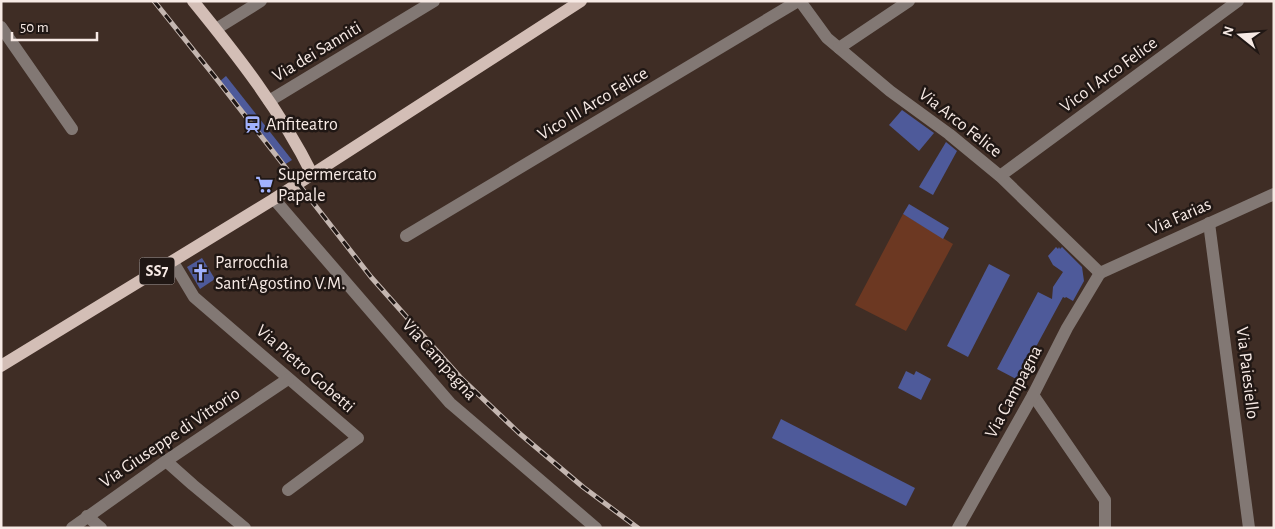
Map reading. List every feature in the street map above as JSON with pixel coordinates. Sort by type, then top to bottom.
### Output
[{"type":"main road","points":[[193,1],[269,101],[300,150],[312,174]]},
{"type":"main road","name":"SS7","points":[[1,366],[274,199],[581,1]]},
{"type":"street","points":[[216,30],[261,1]]},
{"type":"street","name":"Via dei Sanniti","points":[[269,101],[434,1]]},
{"type":"street","name":"Via Arco Felice","points":[[799,1],[827,38],[890,91],[949,134],[1000,176],[1100,273]]},
{"type":"street","name":"Vico III Arco Felice","points":[[406,236],[799,1]]},
{"type":"street","points":[[839,48],[909,1]]},
{"type":"street","name":"Vico I Arco Felice","points":[[1000,176],[1238,1]]},
{"type":"street","points":[[1,27],[72,129]]},
{"type":"street","name":"Via Farias","points":[[1100,273],[1274,194]]},
{"type":"street","name":"Via Campagna","points":[[274,199],[450,402],[596,528]]},
{"type":"street","name":"Via Paiesiello","points":[[1209,223],[1249,528]]},
{"type":"street","name":"Via Pietro Gobetti","points":[[172,262],[194,297],[358,438],[288,490]]},
{"type":"street","name":"Via Campagna","points":[[958,528],[1033,395],[1067,328],[1100,273]]},
{"type":"street","name":"Via Giuseppe di Vittorio","points":[[72,528],[166,461],[288,379]]},
{"type":"street","points":[[1033,395],[1105,500],[1105,528]]},
{"type":"street","points":[[166,461],[245,528]]},
{"type":"street","points":[[87,516],[101,528]]},
{"type":"shaded area","points":[[903,214],[953,244],[906,331],[855,305]]},
{"type":"building","points":[[226,76],[292,160],[284,165],[219,82]]},
{"type":"building","points":[[902,110],[934,133],[919,151],[889,125]]},
{"type":"building","points":[[946,142],[957,151],[933,195],[919,187]]},
{"type":"building","points":[[909,204],[949,228],[943,239],[903,214]]},
{"type":"building","points":[[1056,247],[1060,249],[1062,247],[1082,267],[1084,281],[1073,301],[1063,297],[1018,380],[997,369],[1038,292],[1052,299],[1053,287],[1063,272],[1053,265],[1048,256]]},
{"type":"building","name":"Parrocchia Sant'Agostino V.M.","points":[[202,258],[215,279],[200,289],[187,267]]},
{"type":"building","points":[[989,264],[1010,275],[968,357],[947,346]]},
{"type":"building","points":[[906,371],[914,375],[916,371],[931,379],[921,400],[898,388]]},
{"type":"building","points":[[781,419],[915,488],[906,506],[772,438]]},
{"type":"railway","points":[[154,1],[371,277],[460,377],[519,433],[583,487],[638,528]]},
{"type":"place","name":"Anfiteatro","points":[[252,125]]},
{"type":"place","name":"Supermercato Papale","points":[[264,185]]},
{"type":"place","name":"Parrocchia Sant'Agostino V.M.","points":[[201,273]]}]
